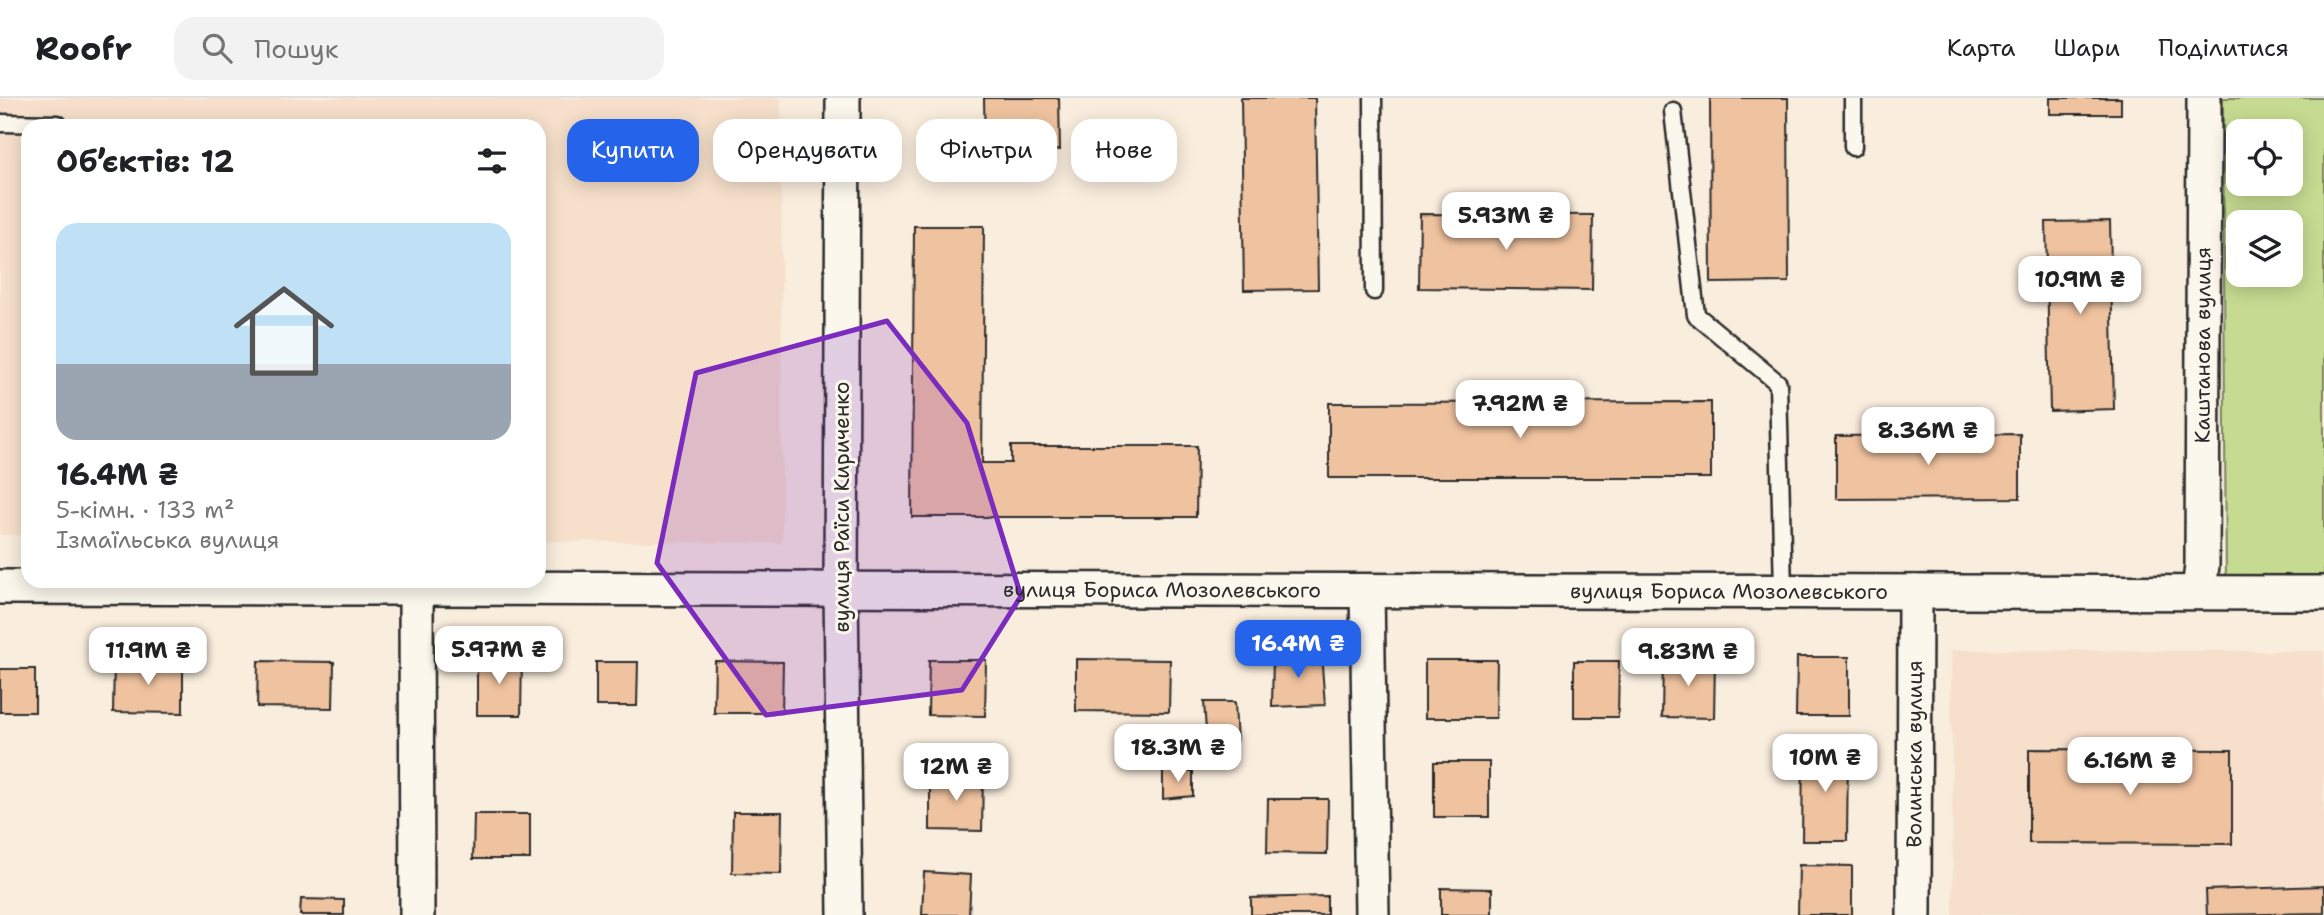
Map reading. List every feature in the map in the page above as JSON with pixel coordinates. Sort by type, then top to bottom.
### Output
[{"type":"street","name":"вулиця Раїси Кириченко","points":[[843,98],[841,589],[845,915]]},
{"type":"street","name":"Каштанова вулиця","points":[[2199,592],[2202,565],[2204,98]]},
{"type":"street","name":"вулиця Бориса Мозолевського","points":[[0,587],[21,587]]},
{"type":"street","name":"вулиця Бориса Мозолевського","points":[[416,588],[2324,593]]},
{"type":"street","points":[[416,588],[417,915]]},
{"type":"street","points":[[1367,591],[1372,915]]},
{"type":"street","name":"Волинська вулиця","points":[[1914,915],[1915,592]]},
{"type":"lane","points":[[1373,98],[1374,291]]},
{"type":"lane","points":[[1853,98],[1853,147]]},
{"type":"lane","points":[[1673,111],[1696,315],[1778,383],[1783,592]]},
{"type":"lane","points":[[0,123],[21,123]]},
{"type":"highlighted area","points":[[887,321],[967,423],[1021,596],[962,690],[766,715],[657,563],[696,373]]},
{"type":"shaded area","points":[[0,98],[781,98],[781,119],[713,119],[713,182],[781,182],[782,543],[546,541],[546,119],[21,119],[21,535],[0,535]]},
{"type":"shaded area","points":[[1951,650],[2324,651],[2324,915],[1953,915]]},
{"type":"green space","points":[[2223,98],[2324,98],[2324,589],[2226,590]]},
{"type":"building","points":[[984,98],[1059,98],[1060,150],[1057,150],[1057,119],[984,119]]},
{"type":"building","points":[[1241,98],[1315,98],[1318,289],[1244,290]]},
{"type":"building","points":[[1710,98],[1788,98],[1789,282],[1711,283]]},
{"type":"building","points":[[2050,98],[2121,98],[2121,114],[2050,114]]},
{"type":"building","points":[[1420,214],[1593,215],[1592,290],[1419,288]]},
{"type":"building","points":[[2110,221],[2114,409],[2050,411],[2046,222]]},
{"type":"building","points":[[914,226],[984,226],[982,463],[1011,463],[1011,446],[1197,446],[1196,517],[912,517]]},
{"type":"building","points":[[1711,402],[1711,478],[1329,478],[1329,403]]},
{"type":"building","points":[[2020,434],[2020,498],[1836,499],[1836,436]]},
{"type":"building","points":[[1321,653],[1325,705],[1272,707],[1273,654]]},
{"type":"building","points":[[477,657],[522,657],[521,715],[477,715]]},
{"type":"building","points":[[1797,657],[1849,657],[1849,716],[1796,716]]},
{"type":"building","points":[[1076,659],[1170,660],[1169,712],[1076,711]]},
{"type":"building","points":[[1663,659],[1715,660],[1714,718],[1662,717]]},
{"type":"building","points":[[929,660],[986,660],[985,716],[928,715]]},
{"type":"building","points":[[1425,660],[1497,660],[1496,718],[1425,718]]},
{"type":"building","points":[[258,661],[334,662],[333,708],[257,707]]},
{"type":"building","points":[[715,661],[783,662],[782,713],[714,713]]},
{"type":"building","points":[[1574,661],[1619,661],[1618,717],[1574,717]]},
{"type":"building","points":[[114,662],[183,662],[183,713],[113,712]]},
{"type":"building","points":[[596,662],[638,662],[637,706],[596,706]]},
{"type":"building","points":[[0,669],[35,669],[35,712],[0,712]]},
{"type":"building","points":[[1204,702],[1235,702],[1237,744],[1207,745]]},
{"type":"building","points":[[1803,748],[1848,748],[1847,841],[1802,841]]},
{"type":"building","points":[[2029,749],[2232,750],[2232,844],[2029,843]]},
{"type":"building","points":[[1434,762],[1489,762],[1489,817],[1434,817]]},
{"type":"building","points":[[1163,771],[1193,771],[1193,796],[1163,799]]},
{"type":"building","points":[[930,775],[983,775],[982,831],[930,830]]},
{"type":"building","points":[[1268,799],[1328,799],[1327,854],[1267,853]]},
{"type":"building","points":[[733,812],[782,812],[781,874],[732,873]]},
{"type":"building","points":[[474,814],[530,814],[530,859],[473,859]]},
{"type":"building","points":[[1799,865],[1852,866],[1852,915],[1798,915]]},
{"type":"building","points":[[924,872],[971,875],[969,915],[922,915]]},
{"type":"building","points":[[2324,886],[2324,913],[2207,915],[2206,890]]},
{"type":"building","points":[[1441,888],[1492,889],[1492,915],[1441,915]]},
{"type":"building","points":[[1327,896],[1327,915],[1251,915],[1251,898]]},
{"type":"building","points":[[301,899],[344,900],[344,915],[300,915]]}]
